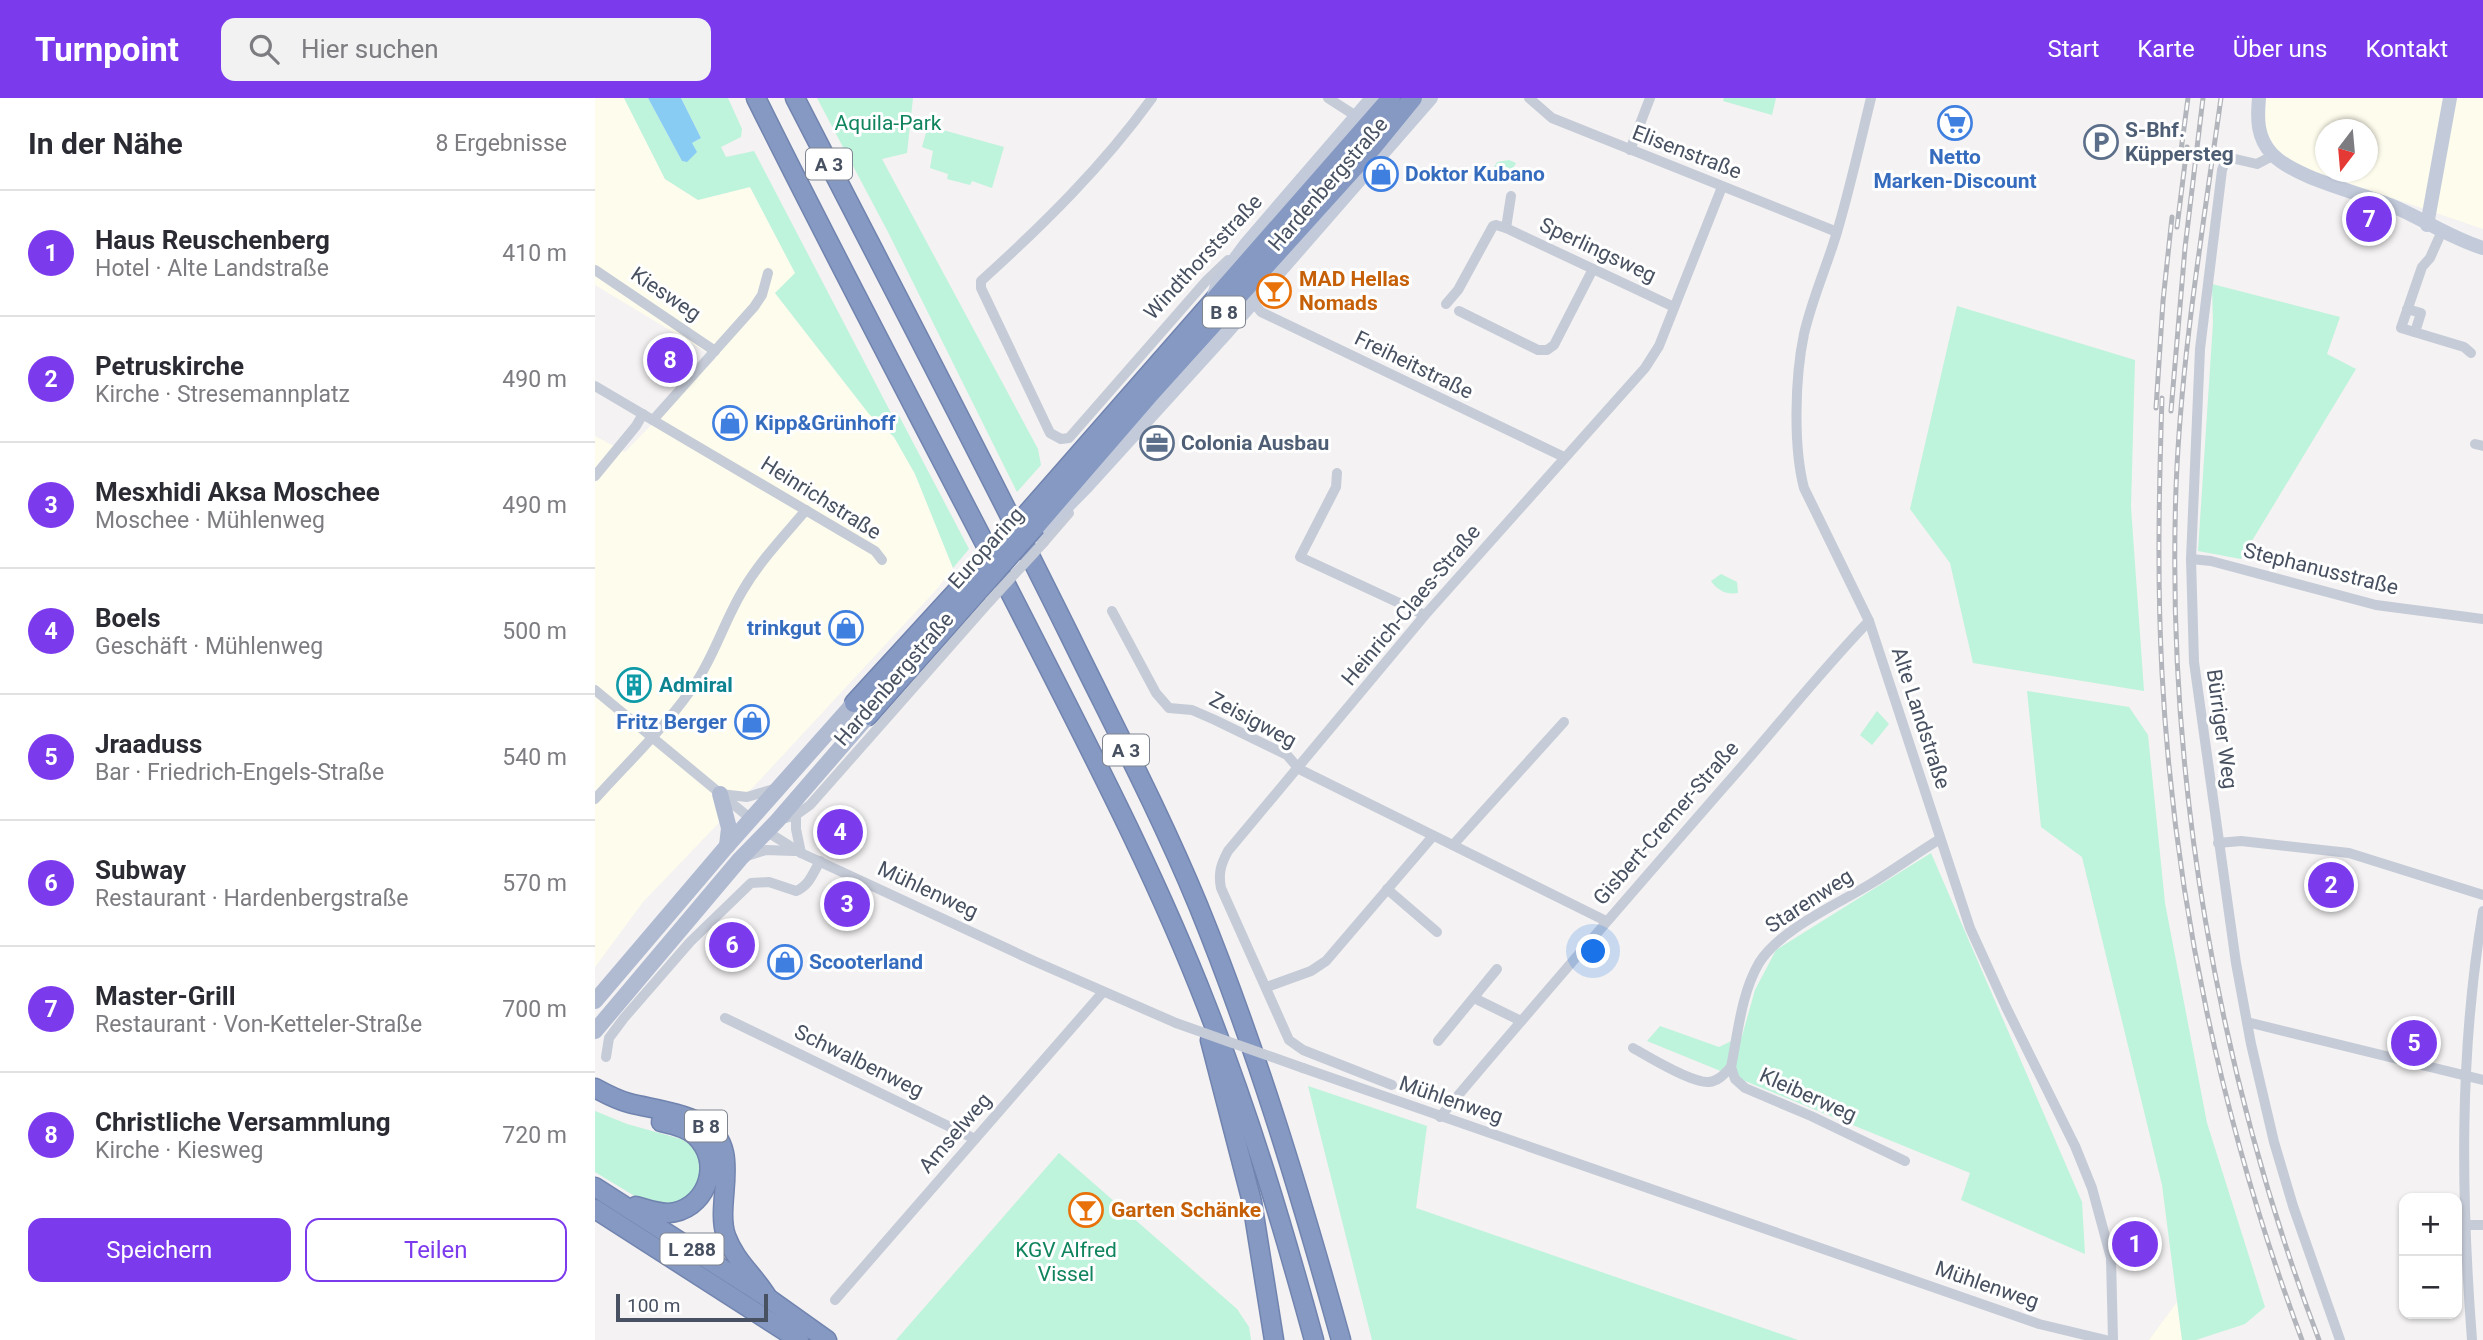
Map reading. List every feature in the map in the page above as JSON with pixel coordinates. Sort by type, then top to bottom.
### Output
[{"type":"highway","name":"A 3","points":[[755,98],[1107,782],[1207,1005],[1248,1114],[1314,1340]]},
{"type":"highway","name":"A 3","points":[[796,98],[1003,500],[1163,825],[1198,906],[1273,1110],[1299,1188],[1341,1340]]},
{"type":"highway","name":"Europaring","points":[[854,703],[983,586],[1035,530],[1212,303],[1391,98]]},
{"type":"highway","name":"Europaring","points":[[868,716],[1035,530],[1150,394],[1373,147],[1413,98]]},
{"type":"highway","points":[[1207,1005],[1211,1048],[1234,1126],[1252,1202],[1274,1340]]},
{"type":"highway","points":[[596,1091],[614,1111],[692,1133],[707,1152],[710,1162],[708,1184],[702,1195],[681,1210],[667,1213],[650,1211],[616,1200]]},
{"type":"highway","name":"B 8","points":[[596,1091],[618,1100],[691,1119],[709,1128],[720,1143],[725,1159],[723,1208],[726,1235],[745,1270],[759,1283],[768,1298],[827,1340]]},
{"type":"highway","name":"L 288","points":[[595,1187],[768,1298]]},
{"type":"highway","points":[[595,1209],[799,1340]]},
{"type":"main road","name":"Windthorststraße","points":[[1247,243],[1372,98]]},
{"type":"main road","name":"Hardenbergstraße","points":[[1035,530],[1087,486],[1253,302],[1431,98]]},
{"type":"main road","points":[[2259,98],[2260,134],[2274,155],[2300,173],[2390,205],[2463,242],[2483,248]]},
{"type":"main road","points":[[2427,225],[2450,98]]},
{"type":"main road","points":[[1212,303],[1218,282],[1247,243]]},
{"type":"main road","name":"Europaring","points":[[595,1001],[854,703]]},
{"type":"main road","name":"Europaring","points":[[595,1031],[740,859],[868,716]]},
{"type":"main road","points":[[720,794],[729,828],[727,846]]},
{"type":"main road","points":[[796,815],[799,796]]},
{"type":"main road","points":[[751,819],[771,826]]},
{"type":"street","name":"Windthorststraße","points":[[1152,98],[1103,162],[1020,246],[981,281],[981,288],[1050,433],[1061,439],[1069,438],[1207,280],[1247,243]]},
{"type":"street","points":[[1328,98],[1356,116]]},
{"type":"street","name":"Elisenstraße","points":[[1529,98],[1552,118],[1837,232]]},
{"type":"street","points":[[1630,150],[1650,98]]},
{"type":"street","name":"Alte Landstraße","points":[[1871,98],[1837,232],[1804,333],[1799,364],[1799,470],[1804,488],[1869,621],[1970,928],[2075,1146],[2092,1188],[2111,1258],[2113,1340]]},
{"type":"street","name":"Bürriger Weg","points":[[2274,155],[2256,164],[2231,158],[2225,162],[2222,170],[2200,349],[2191,559],[2194,662],[2218,843],[2247,1022],[2278,1155],[2340,1340]]},
{"type":"street","name":"Heinrich-Claes-Straße","points":[[1303,1050],[1289,1040],[1221,888],[1219,875],[1222,862],[1425,615],[1645,368],[1658,346],[1722,187]]},
{"type":"street","name":"Sperlingsweg","points":[[1511,196],[1501,226],[1674,307]]},
{"type":"street","points":[[1446,304],[1458,290],[1493,226],[1501,226]]},
{"type":"street","points":[[2442,231],[2430,258],[2422,267],[2401,328],[2464,347],[2471,353]]},
{"type":"street","points":[[1459,312],[1538,350],[1547,350],[1554,345],[1593,269]]},
{"type":"street","name":"Kiesweg","points":[[595,270],[715,351]]},
{"type":"street","points":[[653,420],[754,307],[762,295],[768,273]]},
{"type":"street","name":"Freiheitstraße","points":[[1253,302],[1261,313],[1564,457]]},
{"type":"street","name":"Heinrichstraße","points":[[595,386],[875,551],[881,560]]},
{"type":"street","points":[[595,476],[643,414]]},
{"type":"street","points":[[1337,473],[1336,487],[1300,557],[1425,615]]},
{"type":"street","points":[[595,799],[652,738],[695,684],[718,646],[732,611],[756,570],[806,510]]},
{"type":"street","name":"Stephanusstraße","points":[[2191,559],[2211,561],[2376,605],[2483,619]]},
{"type":"street","name":"Hardenbergstraße","points":[[771,826],[796,815],[810,805],[857,753],[983,586]]},
{"type":"street","name":"Zeisigweg","points":[[1112,611],[1156,693],[1169,708],[1192,710],[1287,755],[1299,769],[1606,921]]},
{"type":"street","name":"Gisbert-Cremer-Straße","points":[[1440,1117],[1606,921],[1869,621]]},
{"type":"street","points":[[595,690],[751,819]]},
{"type":"street","points":[[1453,845],[1564,722]]},
{"type":"street","points":[[720,794],[747,797],[781,787]]},
{"type":"street","points":[[796,815],[801,853]]},
{"type":"street","name":"Mühlenweg","points":[[771,826],[801,853]]},
{"type":"street","points":[[1266,987],[1311,971],[1326,961],[1433,835]]},
{"type":"street","name":"Starenweg","points":[[1731,1067],[1748,991],[1759,963],[1773,945],[1789,932],[1873,883],[1940,839]]},
{"type":"street","points":[[2218,843],[2241,841],[2349,853],[2483,895]]},
{"type":"street","name":"Mühlenweg","points":[[740,859],[765,850],[783,849],[801,853],[1176,1023],[2039,1324],[2106,1340]]},
{"type":"street","points":[[606,1057],[609,1038],[624,1018],[690,942],[732,900],[751,883],[759,881],[796,891],[803,888],[820,861]]},
{"type":"street","points":[[1387,889],[1437,932]]},
{"type":"street","points":[[2472,1340],[2464,1165],[2474,967],[2483,911]]},
{"type":"street","points":[[1438,1041],[1497,969]]},
{"type":"street","name":"Amselweg","points":[[835,1300],[1103,992]]},
{"type":"street","points":[[1474,998],[1521,1021]]},
{"type":"street","name":"Schwalbenweg","points":[[725,1018],[975,1139]]},
{"type":"street","points":[[2247,1022],[2483,1080]]},
{"type":"street","name":"Kleiberweg","points":[[1633,1048],[1678,1072],[1707,1082],[1718,1080],[1731,1067],[1735,1079],[1745,1088],[1905,1161]]},
{"type":"street","name":"Mühlenweg","points":[[1303,1050],[1392,1085]]},
{"type":"street","points":[[2465,1224],[2483,1225]]},
{"type":"shaded area","points":[[595,98],[624,98],[665,179],[698,200],[750,187],[796,274],[775,293],[869,414],[894,437],[915,474],[953,568],[936,590],[758,782],[643,902],[595,967],[595,436],[625,452],[716,358],[595,285]]},
{"type":"shaded area","points":[[2266,98],[2483,98],[2483,229],[2345,182],[2378,182],[2378,119],[2315,119],[2315,172],[2286,159],[2275,147],[2264,127]]},
{"type":"shaded area","points":[[2177,1302],[2182,1340],[2149,1340]]},
{"type":"green space","points":[[624,98],[648,98],[682,161],[687,162],[692,143],[701,138],[681,98],[728,98],[742,129],[741,137],[721,147],[726,157],[754,151],[891,413],[897,412],[969,549],[953,568],[915,474],[894,437],[869,414],[775,293],[795,273],[750,187],[698,200],[665,179]]},
{"type":"green space","name":"Aquila-Park","points":[[817,98],[913,98],[907,153],[882,159],[1038,449],[1041,465],[1017,492],[888,232]]},
{"type":"green space","points":[[1724,98],[1776,98],[1772,115],[1723,101]]},
{"type":"green space","points":[[914,122],[1004,147],[992,188],[972,181],[970,185],[947,179],[948,174],[930,168],[933,151],[922,147],[926,133],[912,129]]},
{"type":"green space","points":[[1509,160],[1516,163],[1509,176],[1493,169],[1497,162]]},
{"type":"green space","points":[[2212,284],[2340,317],[2327,354],[2356,369],[2241,559],[2198,551],[2213,323]]},
{"type":"green space","points":[[1957,306],[2135,360],[2131,507],[2144,691],[1973,663],[1950,563],[1910,509]]},
{"type":"green space","points":[[1721,574],[1737,582],[1738,593],[1723,592],[1711,581]]},
{"type":"green space","points":[[2027,691],[2129,707],[2148,735],[2165,903],[2207,1123],[2265,1307],[2245,1324],[2196,1340],[2182,1340],[2162,1185],[2082,857],[2041,827]]},
{"type":"green space","points":[[1877,711],[1889,724],[1872,745],[1860,735]]},
{"type":"green space","points":[[1931,853],[2082,1202],[2085,1254],[1961,1200],[1970,1173],[1647,1041],[1660,1026],[1719,1047],[1742,1036],[1755,990],[1776,950]]},
{"type":"green space","points":[[1308,1086],[1427,1126],[1416,1208],[1798,1340],[1372,1340]]},
{"type":"green space","points":[[595,1111],[627,1124],[681,1139],[691,1145],[699,1153],[703,1165],[699,1186],[684,1202],[651,1206],[595,1172]]},
{"type":"green space","name":"KGV Alfred Vissel","points":[[1059,1153],[1237,1309],[1249,1327],[1251,1340],[896,1340]]},
{"type":"water","points":[[648,98],[681,98],[701,138],[692,143],[697,152],[687,162],[682,161]]},
{"type":"railway","points":[[2180,158],[2188,98]]},
{"type":"railway","points":[[2171,411],[2185,248],[2203,98]]},
{"type":"railway","points":[[2221,98],[2194,293],[2179,439],[2175,596],[2180,705],[2190,813],[2205,921],[2226,1028],[2252,1134],[2283,1238],[2319,1340]]},
{"type":"railway","points":[[2177,227],[2187,147]]},
{"type":"railway","points":[[2156,408],[2172,217]]},
{"type":"railway","points":[[2162,398],[2160,639],[2168,758],[2178,843],[2191,928],[2226,1096],[2248,1178],[2302,1340]]},
{"type":"place","name":"Netto Marken-Discount","points":[[1955,123]]},
{"type":"place","name":"S-Bhf. Küppersteg","points":[[2101,142]]},
{"type":"place","name":"Doktor Kubano","points":[[1381,174]]},
{"type":"place","name":"Master-Grill","points":[[2369,219]]},
{"type":"place","name":"MAD Hellas Nomads","points":[[1274,291]]},
{"type":"place","name":"Christliche Versammlung","points":[[670,360]]},
{"type":"place","name":"Kipp&Grünhoff","points":[[730,423]]},
{"type":"place","name":"Colonia Ausbau","points":[[1157,443]]},
{"type":"place","name":"trinkgut","points":[[846,628]]},
{"type":"place","name":"Admiral","points":[[634,685]]},
{"type":"place","name":"Fritz Berger","points":[[752,722]]},
{"type":"place","name":"Boels","points":[[840,832]]},
{"type":"place","name":"Petruskirche","points":[[2331,885]]},
{"type":"place","name":"Mesxhidi Aksa Moschee","points":[[847,904]]},
{"type":"place","name":"Subway","points":[[732,945]]},
{"type":"place","name":"Scooterland","points":[[785,962]]},
{"type":"place","name":"Jraaduss","points":[[2414,1043]]},
{"type":"place","name":"Garten Schänke","points":[[1086,1210]]},
{"type":"place","name":"Haus Reuschenberg","points":[[2135,1244]]}]
